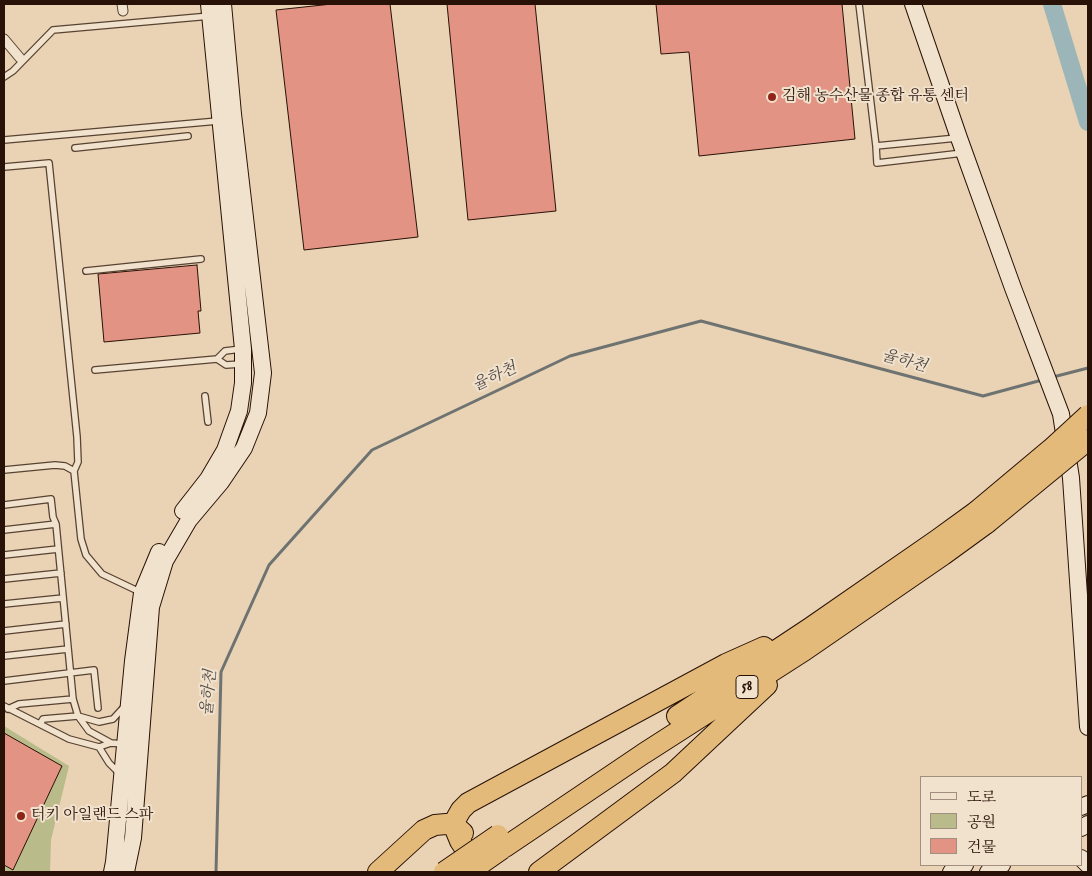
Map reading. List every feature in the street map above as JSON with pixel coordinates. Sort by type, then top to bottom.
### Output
[{"type":"highway","name":"58","points":[[444,872],[501,841],[643,754],[805,650],[943,556],[1088,415]]},
{"type":"highway","name":"58","points":[[469,872],[501,841],[937,540],[982,517],[1088,440]]},
{"type":"highway","points":[[453,824],[461,810],[477,798],[726,664],[810,628]]},
{"type":"highway","points":[[539,872],[673,773],[805,650]]},
{"type":"highway","points":[[378,872],[424,830],[435,825],[446,824],[453,824],[465,836],[489,872]]},
{"type":"highway","points":[[453,824],[460,842],[480,872]]},
{"type":"main road","points":[[126,872],[133,838],[126,744],[152,607],[165,561],[189,520],[221,482],[244,448],[258,413],[264,374],[233,114],[223,4]]},
{"type":"main road","points":[[913,4],[962,146],[1062,414],[1071,478],[1088,727]]},
{"type":"main road","points":[[112,872],[142,593],[155,558],[182,513],[208,479],[226,450],[239,411],[243,383],[243,357],[209,10]]},
{"type":"main road","points":[[951,872],[963,866]]},
{"type":"main road","points":[[988,872],[1000,866]]},
{"type":"street","points":[[4,39],[20,58]]},
{"type":"lane","points":[[859,4],[877,163],[962,146]]},
{"type":"lane","points":[[4,77],[13,71],[53,30],[209,10]]},
{"type":"lane","points":[[4,140],[220,120]]},
{"type":"lane","points":[[75,148],[188,136]]},
{"type":"lane","points":[[876,146],[962,146]]},
{"type":"lane","points":[[4,167],[49,163],[75,413],[78,462],[74,471],[81,539],[86,555],[102,574],[142,593]]},
{"type":"lane","points":[[86,271],[201,259]]},
{"type":"lane","points":[[217,359],[225,350],[243,357]]},
{"type":"lane","points":[[96,370],[217,359],[226,365],[243,357]]},
{"type":"lane","points":[[205,396],[208,422]]},
{"type":"lane","points":[[4,470],[55,465],[65,466],[74,471]]},
{"type":"lane","points":[[4,505],[51,500],[52,517],[56,524],[73,699],[78,716],[89,731],[126,744]]},
{"type":"lane","points":[[4,530],[56,524]]},
{"type":"lane","points":[[4,555],[58,549]]},
{"type":"lane","points":[[4,579],[61,573]]},
{"type":"lane","points":[[4,604],[63,598]]},
{"type":"lane","points":[[4,631],[66,624]]},
{"type":"lane","points":[[4,656],[68,649]]},
{"type":"lane","points":[[4,681],[71,674],[81,670],[94,670],[98,708]]},
{"type":"lane","points":[[6,707],[73,699]]},
{"type":"lane","points":[[40,724],[43,720],[78,716],[100,722],[112,720],[130,701]]},
{"type":"lane","points":[[6,707],[69,739],[99,748],[126,744]]},
{"type":"lane","points":[[99,748],[109,763],[123,777]]},
{"type":"green space","name":"터키 아일랜드 스파","points":[[4,726],[69,766],[51,840],[50,872],[4,872]]},
{"type":"building","points":[[332,4],[390,4],[418,237],[304,250],[276,10]]},
{"type":"building","points":[[447,4],[535,4],[556,211],[468,220]]},
{"type":"building","name":"김해 농수산물 종합 유통 센터","points":[[656,4],[842,4],[855,139],[699,156],[689,52],[661,54]]},
{"type":"building","points":[[197,265],[201,311],[198,311],[200,333],[104,342],[98,274]]},
{"type":"building","name":"터키 아일랜드 스파","points":[[4,733],[62,766],[13,870],[4,865]]},
{"type":"waterway","points":[[1052,4],[1088,122]]},
{"type":"waterway","name":"율하천","points":[[216,872],[221,672],[269,565],[372,450],[570,356],[701,321],[983,396],[1042,380]]},
{"type":"waterway","name":"율하천","points":[[1053,377],[1088,368]]},
{"type":"place","name":"김해 농수산물 종합 유통 센터","points":[[772,97]]},
{"type":"place","name":"터키 아일랜드 스파","points":[[21,816]]}]
